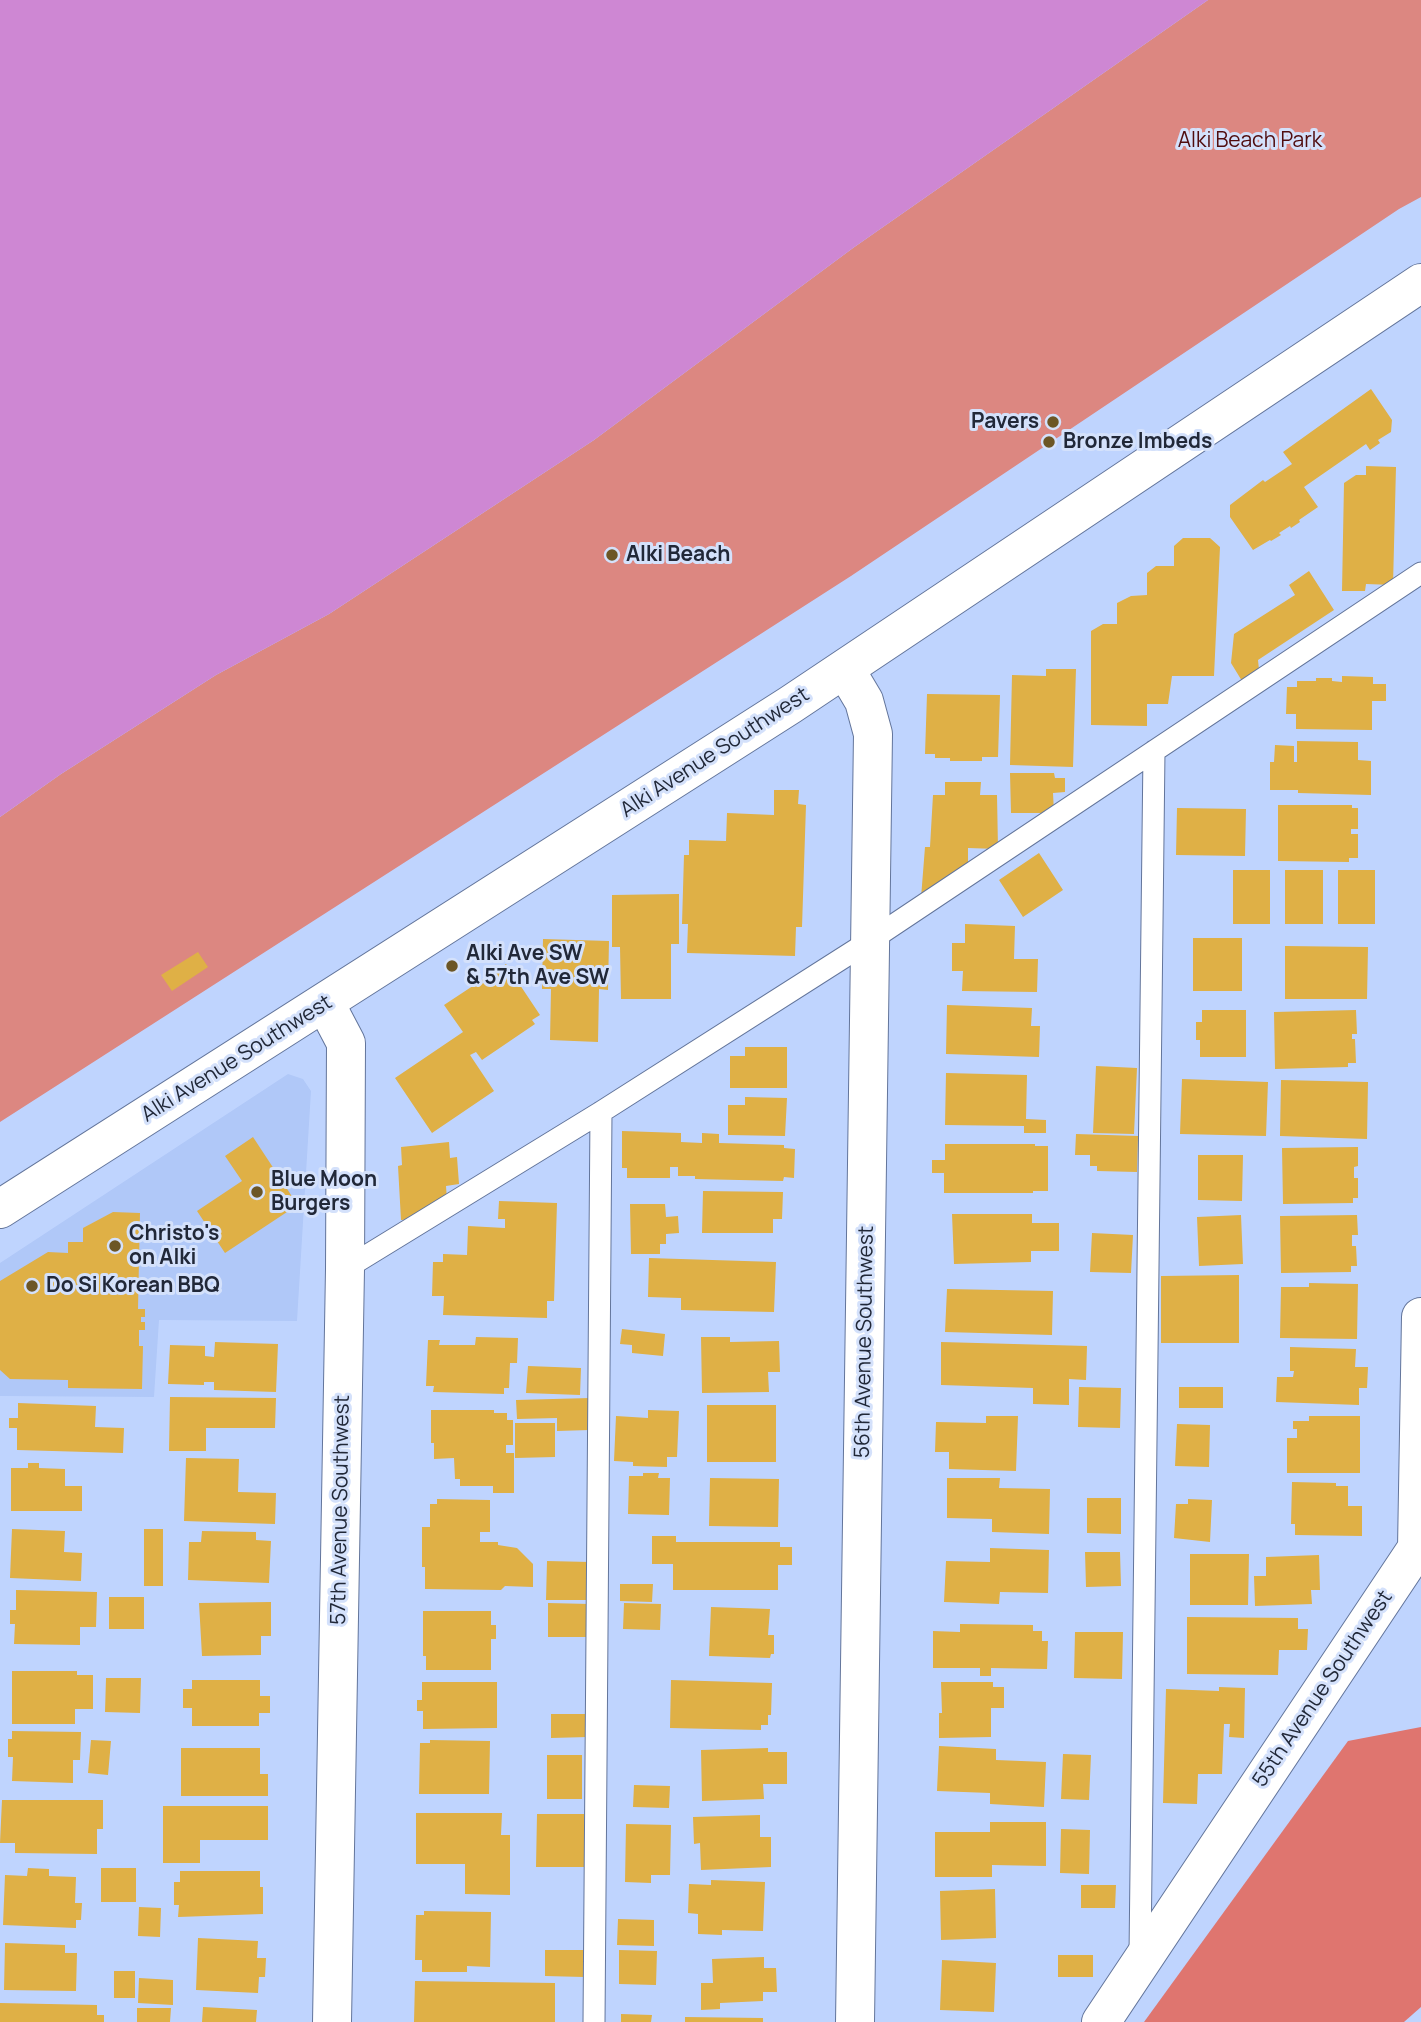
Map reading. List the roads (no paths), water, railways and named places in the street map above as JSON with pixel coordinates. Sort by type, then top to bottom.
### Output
[{"type":"street","name":"Alki Avenue Southwest","points":[[0,1209],[845,669],[1420,288]]},
{"type":"street","name":"56th Avenue Southwest","points":[[845,669],[864,701],[873,734],[855,2022]]},
{"type":"street","name":"57th Avenue Southwest","points":[[325,1003],[346,1043],[345,1269],[332,2022]]},
{"type":"street","name":"55th Avenue Southwest","points":[[1101,2022],[1417,1548],[1421,1317]]},
{"type":"lane","points":[[345,1269],[601,1112],[871,940],[1421,573]]},
{"type":"lane","points":[[1140,1964],[1154,751]]},
{"type":"lane","points":[[594,2022],[601,1112]]},
{"type":"place","name":"Pavers","points":[[1053,422]]},
{"type":"place","name":"Bronze Imbeds","points":[[1049,442]]},
{"type":"place","name":"Alki Beach","points":[[612,555]]},
{"type":"place","name":"Alki Ave SW & 57th Ave SW","points":[[452,966]]},
{"type":"place","name":"Blue Moon Burgers","points":[[257,1192]]},
{"type":"place","name":"Christo's on Alki","points":[[115,1246]]},
{"type":"place","name":"Do Si Korean BBQ","points":[[32,1286]]},
{"type":"park label","name":"Alki Beach Park","points":[[1250,141]]}]
